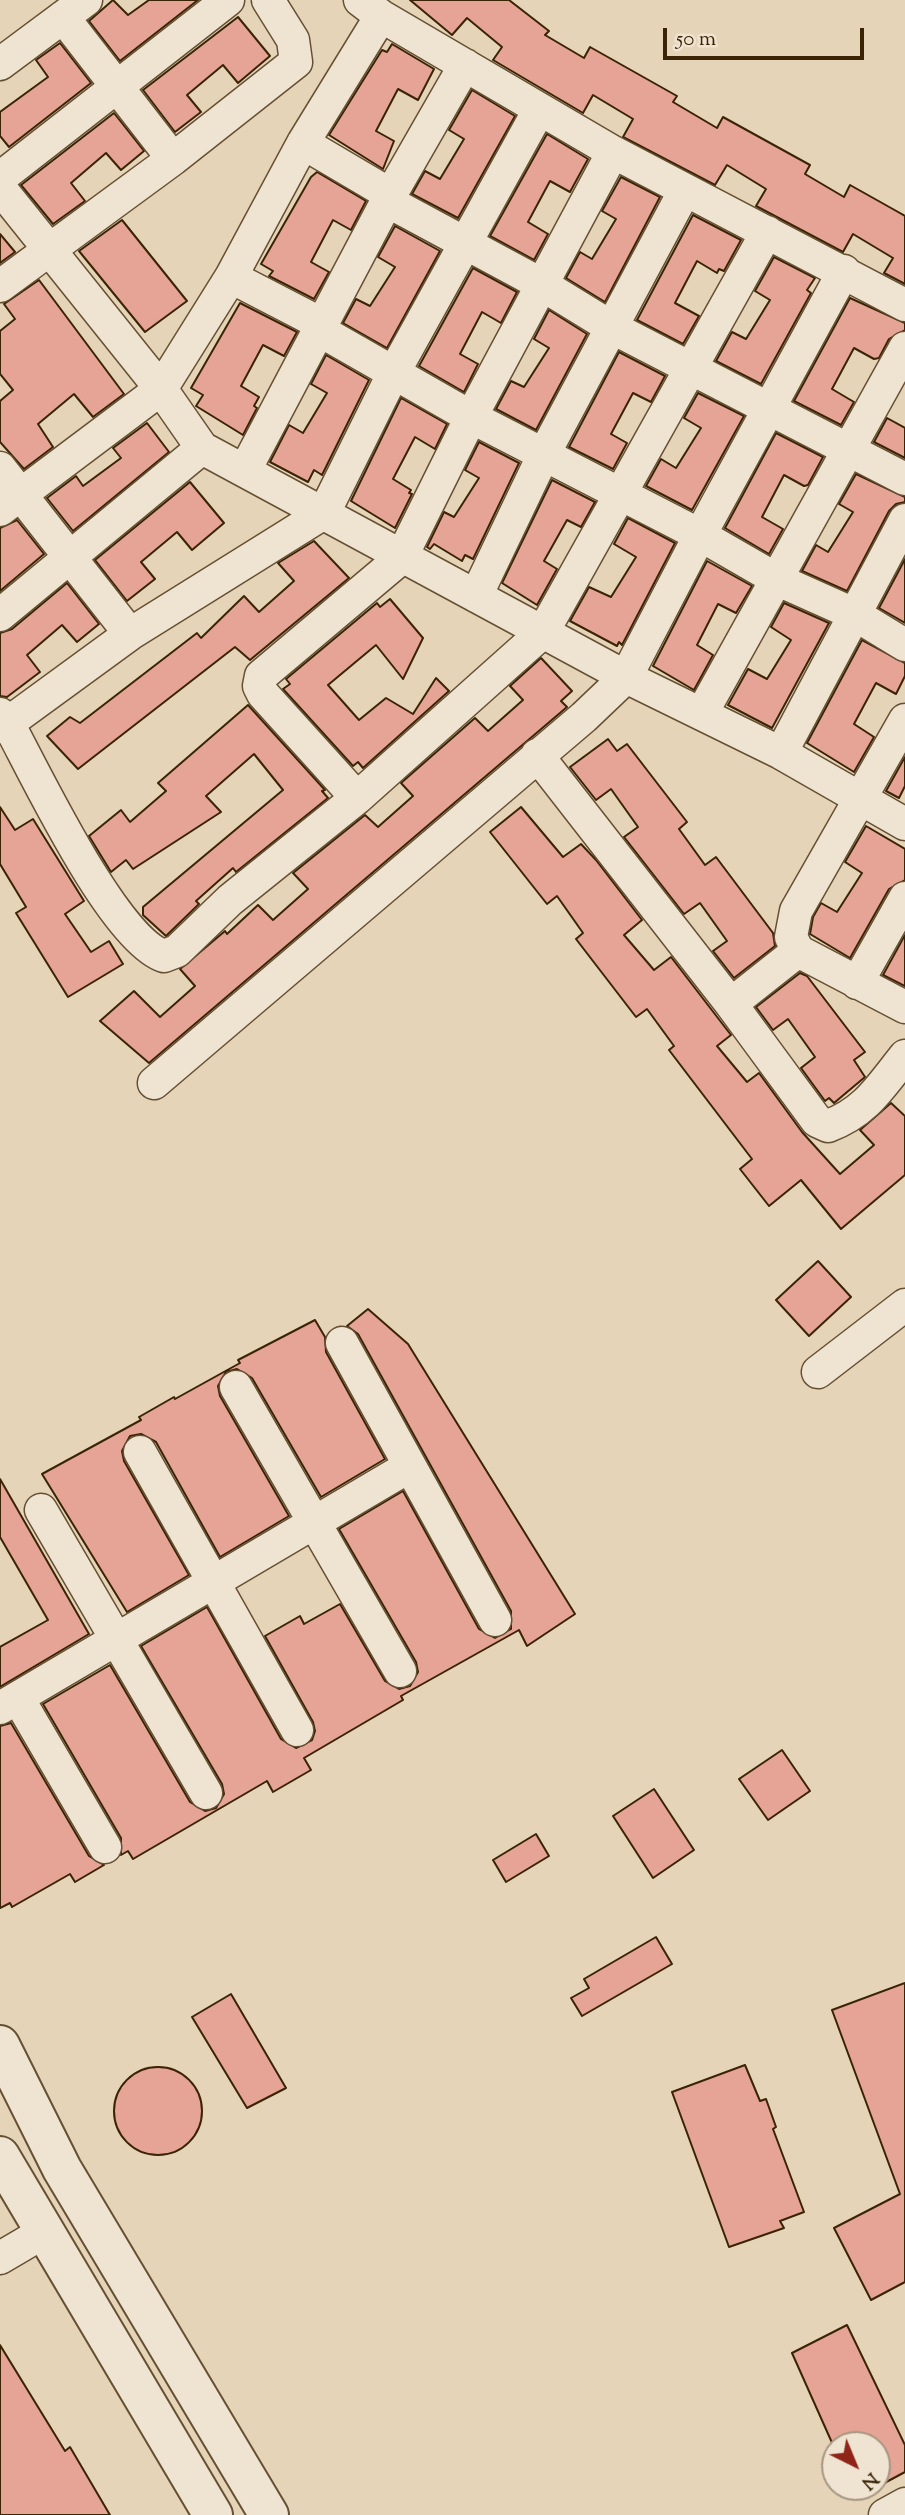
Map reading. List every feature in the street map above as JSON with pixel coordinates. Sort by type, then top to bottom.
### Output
[{"type":"street","points":[[0,178],[228,0]]},
{"type":"street","points":[[0,286],[173,159],[296,62],[293,40],[268,0]]},
{"type":"street","points":[[10,502],[161,389],[231,277],[303,143],[370,8],[538,110],[613,152],[905,305]]},
{"type":"street","points":[[0,64],[75,9],[115,86],[173,159]]},
{"type":"street","points":[[245,470],[387,201],[465,65]]},
{"type":"street","points":[[538,110],[393,374],[324,513],[130,634],[3,721],[104,895],[143,945],[164,956],[177,951],[230,900],[358,798],[543,632],[767,232]]},
{"type":"street","points":[[303,143],[381,190],[387,201],[541,284],[611,327],[905,479]]},
{"type":"street","points":[[358,798],[259,686],[261,676],[401,558],[471,417],[613,152]]},
{"type":"street","points":[[0,188],[51,248],[161,389],[202,448],[324,513],[401,558],[626,677],[781,753],[860,801],[905,824]]},
{"type":"street","points":[[476,596],[544,454],[685,190]]},
{"type":"street","points":[[153,1083],[626,677],[844,271]]},
{"type":"street","points":[[231,277],[312,320],[319,330],[471,417],[700,535],[778,580],[854,614],[905,645]]},
{"type":"street","points":[[702,713],[905,348]]},
{"type":"street","points":[[0,615],[67,556],[202,448]]},
{"type":"street","points":[[0,468],[10,502],[67,556],[130,634]]},
{"type":"street","points":[[781,753],[905,520]]},
{"type":"street","points":[[905,720],[796,911],[791,937],[798,951],[905,1007]]},
{"type":"street","points":[[537,755],[731,1004],[817,1121],[828,1126],[853,1116],[864,1107],[905,1056]]},
{"type":"street","points":[[857,983],[905,898]]},
{"type":"street","points":[[731,1004],[798,951]]},
{"type":"street","points":[[818,1372],[905,1306]]},
{"type":"street","points":[[342,1343],[495,1620]]},
{"type":"street","points":[[236,1387],[400,1671]]},
{"type":"street","points":[[140,1452],[298,1730]]},
{"type":"street","points":[[105,1847],[9,1703],[212,1580],[314,1524],[410,1466]]},
{"type":"street","points":[[41,1510],[205,1793]]},
{"type":"street","points":[[8,2061],[46,2137],[269,2515]]},
{"type":"street","points":[[0,2156],[213,2515]]},
{"type":"street","points":[[0,2258],[46,2231]]},
{"type":"street","points":[[884,2515],[905,2504]]},
{"type":"building","points":[[113,0],[128,15],[149,0],[198,0],[120,61],[89,21]]},
{"type":"building","points":[[410,0],[509,0],[549,31],[545,35],[584,58],[590,47],[677,96],[673,102],[717,128],[723,117],[810,165],[805,174],[844,197],[850,185],[905,216],[905,284],[884,273],[893,258],[853,234],[843,252],[756,206],[766,189],[727,165],[715,185],[623,137],[633,119],[593,95],[583,113],[493,60],[502,47],[467,18],[452,35]]},
{"type":"building","points":[[238,17],[270,56],[238,83],[223,65],[187,95],[201,112],[175,132],[143,90]]},
{"type":"building","points":[[60,43],[91,83],[9,147],[0,136],[0,112],[48,77],[36,60]]},
{"type":"building","points":[[392,44],[434,69],[418,100],[398,89],[376,131],[394,141],[383,169],[329,135],[382,50],[387,52]]},
{"type":"building","points":[[472,90],[515,116],[458,218],[412,194],[425,171],[440,179],[464,139],[449,130]]},
{"type":"building","points":[[114,113],[144,151],[121,170],[106,153],[71,183],[85,201],[53,224],[21,185]]},
{"type":"building","points":[[547,134],[588,159],[570,192],[550,181],[528,222],[548,234],[534,260],[490,236]]},
{"type":"building","points":[[317,172],[366,201],[351,230],[333,220],[311,262],[329,272],[314,299],[269,276],[273,271],[261,264],[311,177]]},
{"type":"building","points":[[621,177],[660,197],[605,302],[566,278],[580,252],[592,259],[616,219],[602,211]]},
{"type":"building","points":[[693,215],[741,240],[724,271],[719,269],[717,273],[697,261],[675,303],[699,316],[683,344],[637,320]]},
{"type":"building","points":[[122,220],[187,301],[145,332],[79,251]]},
{"type":"building","points":[[395,226],[440,251],[387,348],[343,323],[356,299],[370,306],[395,267],[378,257]]},
{"type":"building","points":[[0,234],[15,252],[0,263]]},
{"type":"building","points":[[774,257],[815,278],[807,290],[811,293],[761,384],[716,361],[732,332],[746,339],[770,300],[755,291]]},
{"type":"building","points":[[473,268],[517,292],[501,323],[482,312],[460,354],[478,364],[464,392],[419,366]]},
{"type":"building","points":[[39,280],[124,394],[93,417],[74,394],[38,424],[53,447],[24,469],[0,442],[0,401],[13,390],[0,374],[0,331],[15,319],[4,304]]},
{"type":"building","points":[[850,298],[905,323],[905,330],[889,339],[879,358],[874,359],[854,348],[832,389],[854,402],[841,425],[794,401]]},
{"type":"building","points":[[240,303],[297,332],[284,356],[263,345],[241,386],[259,397],[254,406],[257,408],[243,435],[196,406],[203,395],[191,388]]},
{"type":"building","points":[[549,310],[587,334],[536,430],[496,409],[511,381],[524,387],[549,348],[534,339]]},
{"type":"building","points":[[619,352],[665,376],[651,402],[633,393],[611,434],[627,443],[613,469],[569,447]]},
{"type":"building","points":[[326,355],[369,380],[322,475],[314,470],[308,482],[270,462],[289,425],[303,433],[327,393],[311,384]]},
{"type":"building","points":[[698,393],[744,416],[692,510],[646,486],[661,459],[676,468],[701,428],[684,418]]},
{"type":"building","points":[[401,398],[447,424],[435,449],[415,437],[393,479],[411,490],[409,493],[412,494],[395,528],[351,501]]},
{"type":"building","points":[[887,418],[905,428],[905,458],[874,442]]},
{"type":"building","points":[[147,423],[169,452],[73,531],[47,498],[76,476],[83,486],[121,458],[113,448]]},
{"type":"building","points":[[776,433],[823,457],[808,485],[804,486],[784,475],[762,517],[783,529],[769,554],[725,528]]},
{"type":"building","points":[[479,442],[519,463],[473,559],[465,555],[462,561],[434,544],[430,549],[427,547],[444,512],[454,517],[479,478],[465,470]]},
{"type":"building","points":[[856,474],[905,497],[905,502],[896,504],[889,511],[847,591],[802,571],[816,545],[828,552],[853,512],[839,504]]},
{"type":"building","points":[[552,480],[595,502],[581,527],[567,520],[544,561],[557,569],[537,605],[502,583]]},
{"type":"building","points":[[190,482],[224,523],[192,550],[177,532],[141,562],[155,579],[127,601],[95,560]]},
{"type":"building","points":[[628,518],[675,543],[622,645],[619,642],[617,646],[570,621],[589,587],[611,597],[636,557],[614,544]]},
{"type":"building","points":[[17,520],[44,554],[0,591],[0,528]]},
{"type":"building","points":[[314,541],[349,578],[250,660],[235,647],[78,769],[47,736],[70,717],[80,723],[197,633],[201,638],[244,596],[259,612],[294,581],[278,563]]},
{"type":"building","points":[[905,559],[905,623],[879,608]]},
{"type":"building","points":[[707,561],[752,586],[736,613],[718,604],[697,645],[713,655],[694,690],[653,666]]},
{"type":"building","points":[[67,583],[99,624],[77,642],[62,625],[27,655],[40,672],[7,697],[0,696],[0,633],[12,629]]},
{"type":"building","points":[[390,599],[423,638],[403,679],[376,645],[328,685],[359,720],[386,698],[413,714],[436,678],[449,691],[363,768],[358,762],[353,766],[283,689],[290,684],[286,679],[377,603],[380,607]]},
{"type":"building","points":[[784,603],[829,623],[772,728],[728,705],[748,669],[767,679],[791,640],[771,627]]},
{"type":"building","points":[[862,640],[905,663],[905,676],[896,694],[876,683],[854,724],[874,737],[854,772],[807,743]]},
{"type":"building","points":[[541,658],[572,691],[561,701],[567,707],[149,1063],[100,1021],[134,991],[160,1017],[195,986],[180,969],[225,931],[227,934],[258,905],[273,920],[308,889],[293,873],[365,815],[378,827],[413,796],[401,783],[475,718],[488,731],[523,700],[510,686]]},
{"type":"building","points":[[248,705],[325,790],[322,791],[328,798],[236,872],[233,868],[196,901],[199,904],[166,936],[143,915],[143,907],[283,790],[254,754],[206,796],[221,812],[133,869],[126,860],[111,872],[89,836],[121,810],[130,822],[166,791],[158,783]]},
{"type":"building","points":[[608,739],[617,751],[627,744],[687,822],[679,829],[705,865],[716,857],[773,933],[775,946],[734,978],[713,951],[727,941],[700,903],[684,914],[624,837],[638,827],[611,789],[596,800],[570,767]]},
{"type":"building","points":[[905,757],[905,786],[899,798],[886,791]]},
{"type":"building","points":[[0,807],[15,830],[33,819],[84,901],[65,914],[91,952],[109,941],[123,964],[68,997],[16,913],[26,907],[0,864]]},
{"type":"building","points":[[521,807],[563,857],[581,844],[596,860],[642,920],[624,935],[654,970],[671,957],[731,1035],[717,1046],[747,1082],[759,1073],[802,1132],[840,1174],[874,1145],[860,1130],[891,1103],[905,1116],[905,1175],[841,1229],[801,1180],[769,1206],[740,1169],[752,1159],[669,1050],[674,1046],[647,1009],[636,1017],[576,939],[583,933],[557,896],[547,904],[490,832]]},
{"type":"building","points":[[866,826],[905,849],[905,880],[889,889],[850,958],[810,934],[813,917],[821,903],[837,912],[862,873],[845,862]]},
{"type":"building","points":[[905,935],[905,986],[883,975]]},
{"type":"building","points":[[800,973],[807,976],[865,1052],[854,1060],[865,1077],[834,1103],[829,1098],[825,1101],[801,1068],[815,1057],[788,1019],[773,1030],[756,1007]]},
{"type":"building","points":[[818,1261],[851,1297],[809,1336],[776,1300]]},
{"type":"building","points":[[368,1309],[408,1344],[575,1614],[527,1646],[519,1630],[401,1696],[403,1700],[304,1758],[311,1770],[273,1792],[267,1781],[133,1859],[128,1851],[121,1855],[121,1838],[43,1704],[110,1665],[190,1802],[205,1811],[216,1808],[224,1794],[222,1784],[141,1646],[207,1607],[281,1739],[296,1748],[312,1740],[315,1731],[313,1722],[265,1636],[300,1616],[304,1624],[340,1604],[385,1681],[399,1689],[410,1686],[418,1672],[416,1662],[339,1529],[403,1491],[479,1629],[495,1638],[511,1629],[511,1611],[358,1334],[347,1326]]},
{"type":"building","points":[[315,1320],[325,1337],[326,1352],[385,1459],[321,1497],[252,1378],[237,1369],[226,1372],[218,1386],[220,1396],[289,1516],[220,1557],[156,1442],[141,1434],[130,1436],[122,1451],[124,1461],[189,1575],[127,1612],[42,1474],[141,1420],[139,1417],[174,1397],[175,1399],[240,1363],[238,1360]]},
{"type":"building","points":[[0,1479],[89,1634],[0,1687],[0,1647],[48,1620],[0,1537]]},
{"type":"building","points":[[11,1723],[89,1856],[104,1865],[75,1882],[70,1874],[12,1907],[10,1903],[0,1908],[0,1726]]},
{"type":"building","points":[[782,1750],[810,1791],[768,1820],[739,1779]]},
{"type":"building","points":[[654,1789],[694,1850],[653,1878],[613,1816]]},
{"type":"building","points":[[536,1834],[549,1856],[506,1882],[493,1860]]},
{"type":"building","points":[[656,1937],[672,1964],[582,2016],[571,1998],[589,1988],[584,1979]]},
{"type":"building","points":[[905,1983],[905,2282],[871,2300],[834,2228],[900,2194],[832,2010]]},
{"type":"building","points":[[231,1994],[286,2088],[247,2108],[192,2017]]},
{"type":"building","points":[[745,2065],[760,2101],[766,2099],[776,2127],[773,2129],[804,2212],[780,2221],[784,2228],[729,2247],[672,2092]]},
{"type":"building","points":[[158,2067],[175,2071],[189,2080],[198,2094],[202,2111],[198,2128],[189,2142],[175,2151],[158,2155],[141,2151],[127,2142],[118,2128],[114,2111],[118,2094],[127,2080],[141,2071]]},
{"type":"building","points":[[847,2325],[905,2445],[905,2472],[891,2480],[891,2431],[827,2431],[792,2353]]},
{"type":"building","points":[[0,2345],[65,2451],[70,2447],[110,2515],[0,2515]]}]
